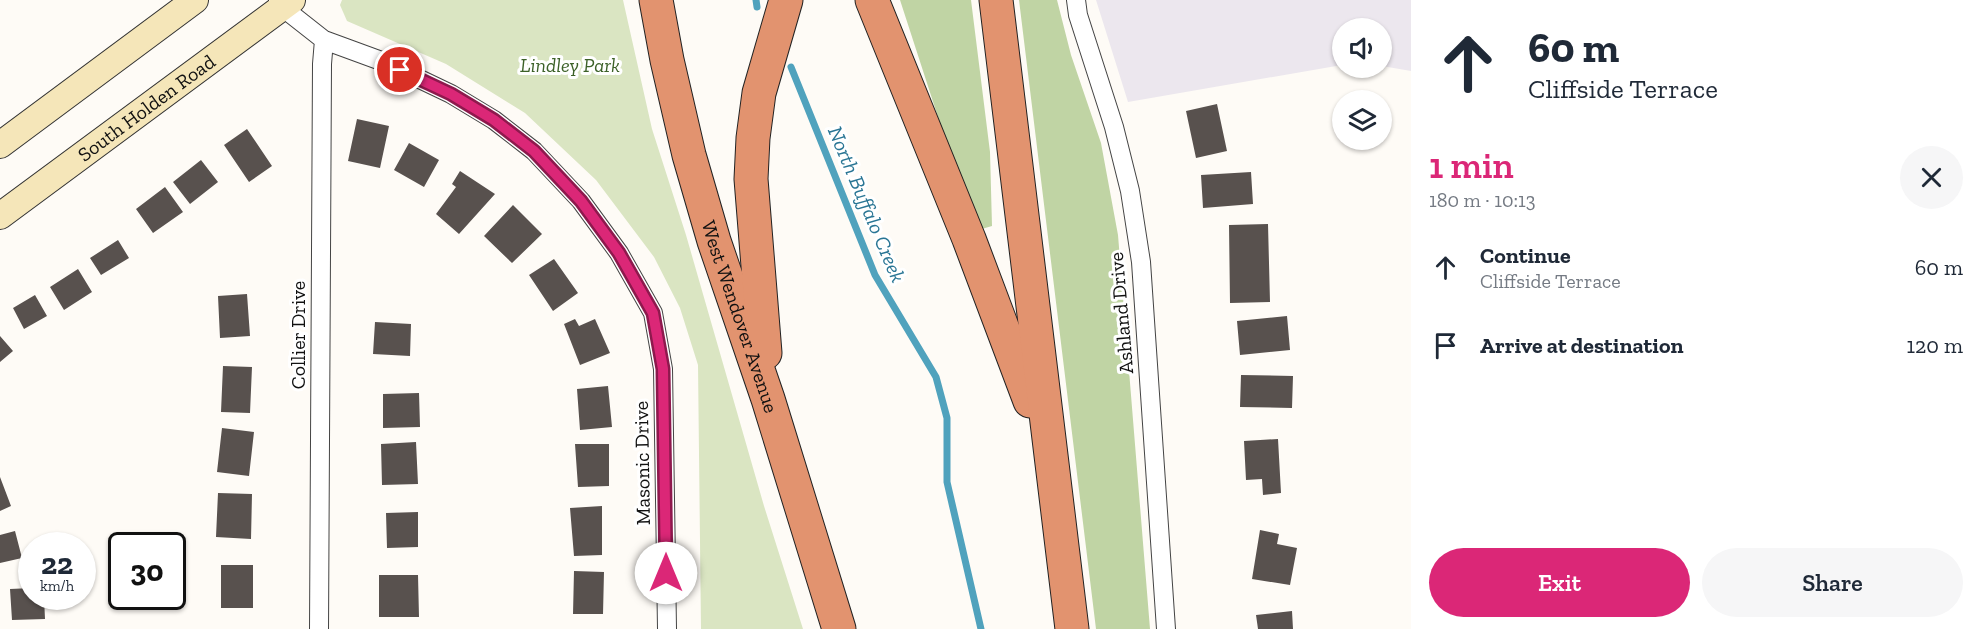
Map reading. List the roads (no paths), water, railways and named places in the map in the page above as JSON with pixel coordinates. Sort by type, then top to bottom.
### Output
[{"type":"highway","name":"West Wendover Avenue","points":[[656,0],[689,155],[714,241],[768,399],[839,629]]},
{"type":"highway","points":[[768,399],[752,179],[753,138],[759,93],[786,0]]},
{"type":"highway","points":[[872,0],[994,304],[1049,456]]},
{"type":"highway","points":[[996,0],[1049,456],[1072,629]]},
{"type":"main road","points":[[0,145],[195,0]]},
{"type":"main road","name":"South Holden Road","points":[[0,216],[284,2]]},
{"type":"street","name":"Ashland Drive","points":[[1076,0],[1078,15],[1114,127],[1130,190],[1141,262],[1166,629]]},
{"type":"street","name":"Masonic Drive","points":[[284,2],[324,40],[384,62],[451,94],[494,120],[534,151],[581,201],[619,253],[653,313],[663,369],[667,629]]},
{"type":"street","name":"Collier Drive","points":[[319,629],[321,76],[324,40]]},
{"type":"waterway","name":"North Buffalo Creek","points":[[756,0],[757,7]]},
{"type":"waterway","name":"North Buffalo Creek","points":[[791,67],[875,275],[936,377],[947,418],[947,482],[981,629]]},
{"type":"park label","name":"Lindley Park","points":[[570,65]]}]
